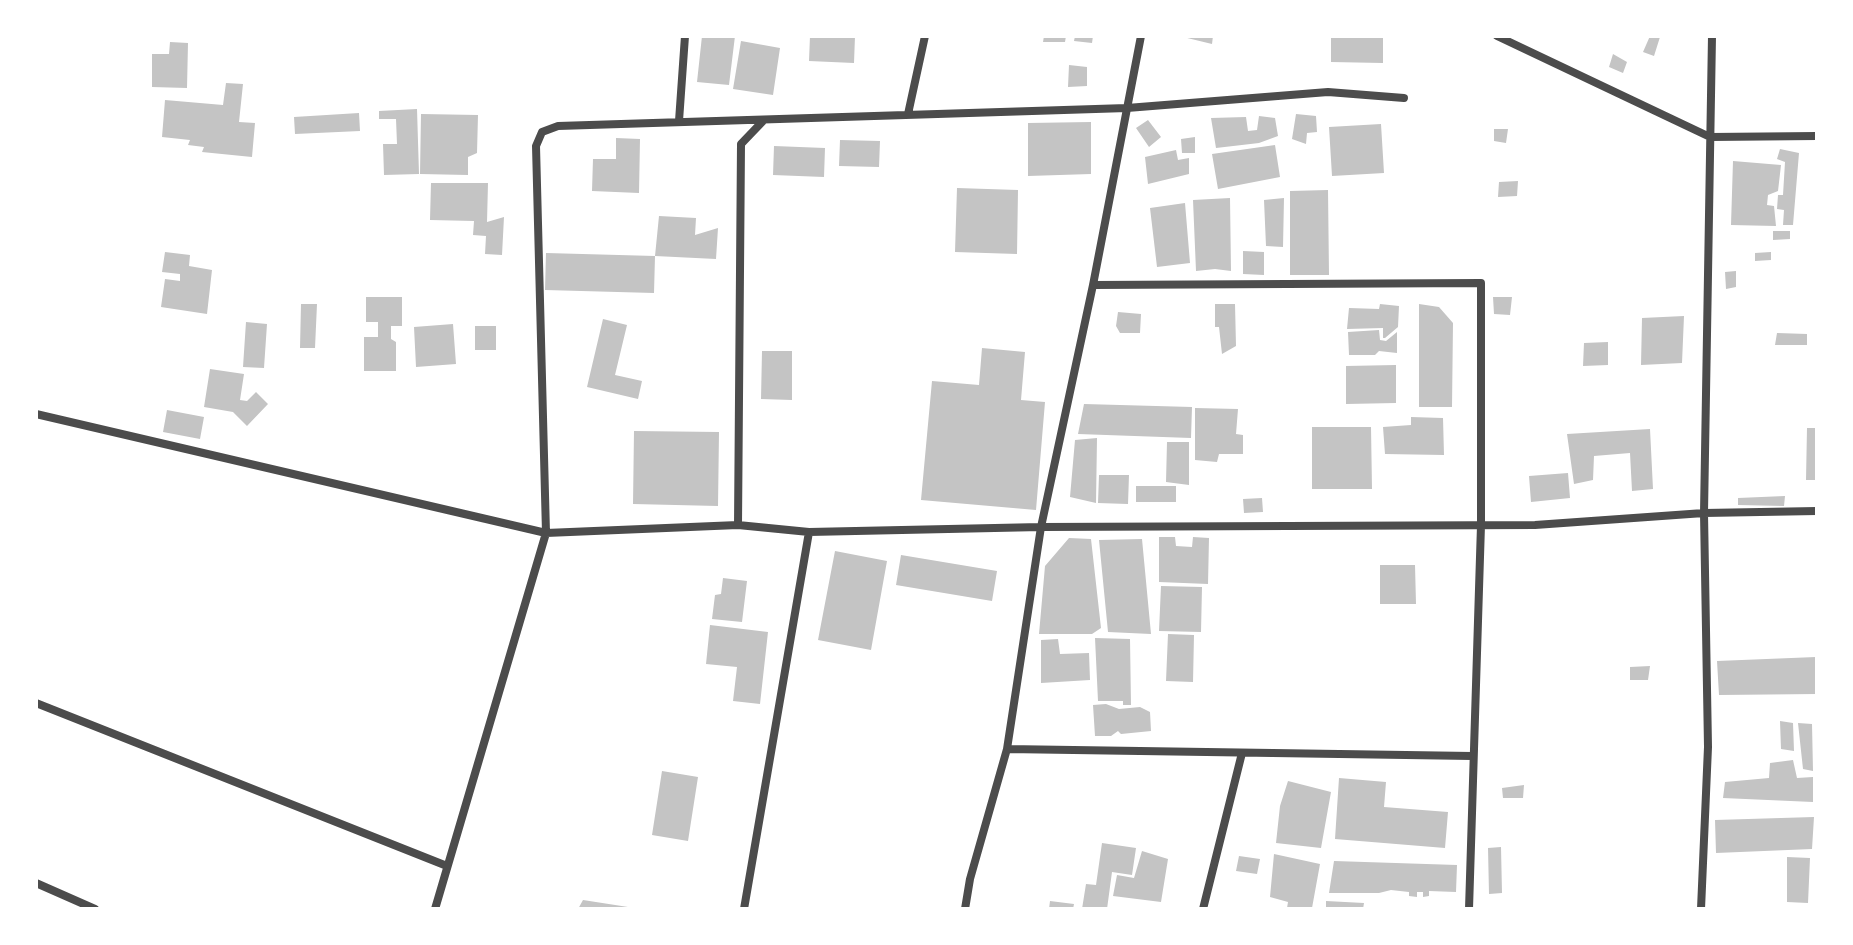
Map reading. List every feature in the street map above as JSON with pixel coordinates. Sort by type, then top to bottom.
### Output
[{"type":"street","points":[[679,121],[685,36]]},
{"type":"street","points":[[908,114],[925,36]]},
{"type":"street","points":[[965,909],[970,879],[1007,749],[1041,527],[1093,285],[1141,36]]},
{"type":"street","points":[[1497,36],[1710,137],[1817,136]]},
{"type":"street","points":[[1701,909],[1708,747],[1704,513],[1712,36]]},
{"type":"street","points":[[435,909],[546,533],[536,146],[542,132],[558,126],[679,121],[1127,108],[1328,92],[1404,98]]},
{"type":"street","points":[[738,525],[741,144],[764,120]]},
{"type":"street","points":[[1093,285],[1481,283],[1481,525],[1469,909]]},
{"type":"street","points":[[36,414],[546,533],[738,525],[809,532],[1041,527],[1535,525],[1704,513],[1817,511]]},
{"type":"street","points":[[744,909],[809,532]]},
{"type":"street","points":[[36,703],[447,866]]},
{"type":"street","points":[[1007,749],[1472,756]]},
{"type":"street","points":[[1203,909],[1242,753]]},
{"type":"street","points":[[36,883],[95,909]]},
{"type":"building","points":[[702,36],[735,36],[729,85],[697,82]]},
{"type":"building","points":[[810,36],[855,36],[854,63],[809,61]]},
{"type":"building","points":[[1044,36],[1066,36],[1065,42],[1043,42]]},
{"type":"building","points":[[1075,36],[1093,36],[1092,43],[1074,41]]},
{"type":"building","points":[[1179,36],[1213,36],[1212,44]]},
{"type":"building","points":[[1331,36],[1383,36],[1383,63],[1331,62]]},
{"type":"building","points":[[1650,36],[1660,37],[1654,56],[1643,52]]},
{"type":"building","points":[[741,41],[780,48],[773,95],[733,89]]},
{"type":"building","points":[[170,42],[188,43],[187,88],[152,87],[152,54],[169,54]]},
{"type":"building","points":[[1613,54],[1627,62],[1623,73],[1609,67]]},
{"type":"building","points":[[1069,65],[1087,67],[1087,86],[1068,87]]},
{"type":"building","points":[[226,83],[243,84],[239,122],[255,123],[252,157],[202,152],[204,147],[188,145],[190,140],[162,137],[165,100],[223,105]]},
{"type":"building","points":[[417,109],[419,174],[384,175],[383,144],[397,144],[396,119],[379,119],[379,111]]},
{"type":"building","points":[[359,113],[360,131],[295,134],[294,117]]},
{"type":"building","points":[[421,114],[478,115],[477,153],[468,157],[468,175],[420,174]]},
{"type":"building","points":[[1296,114],[1316,116],[1317,132],[1307,133],[1306,144],[1292,139]]},
{"type":"building","points":[[1259,116],[1275,118],[1278,136],[1259,143],[1216,148],[1211,118],[1246,117],[1248,131],[1257,130]]},
{"type":"building","points":[[1148,120],[1161,137],[1149,147],[1136,128]]},
{"type":"building","points":[[1091,122],[1091,174],[1028,176],[1028,123]]},
{"type":"building","points":[[1381,124],[1384,173],[1332,176],[1329,127]]},
{"type":"building","points":[[1494,129],[1508,129],[1506,143],[1494,141]]},
{"type":"building","points":[[1195,137],[1195,153],[1182,153],[1181,139]]},
{"type":"building","points":[[616,138],[640,139],[639,193],[592,191],[593,159],[616,159]]},
{"type":"building","points":[[840,140],[880,141],[879,167],[839,166]]},
{"type":"building","points":[[1275,145],[1280,177],[1218,189],[1212,154]]},
{"type":"building","points":[[774,146],[825,148],[824,177],[773,175]]},
{"type":"building","points":[[1780,149],[1799,153],[1793,225],[1783,225],[1784,210],[1777,209],[1778,195],[1783,195],[1785,162],[1777,159]]},
{"type":"building","points":[[1176,150],[1178,160],[1189,158],[1189,174],[1148,184],[1145,157]]},
{"type":"building","points":[[1733,161],[1781,165],[1778,191],[1768,195],[1767,205],[1774,206],[1776,226],[1731,225]]},
{"type":"building","points":[[1518,181],[1517,196],[1498,197],[1499,182]]},
{"type":"building","points":[[431,183],[488,183],[487,222],[504,217],[502,255],[485,254],[486,236],[473,235],[474,221],[430,220]]},
{"type":"building","points":[[957,188],[1018,190],[1017,254],[955,252]]},
{"type":"building","points":[[1328,190],[1329,275],[1290,275],[1290,191]]},
{"type":"building","points":[[1230,198],[1231,271],[1196,271],[1193,200]]},
{"type":"building","points":[[1284,198],[1283,247],[1266,246],[1264,200]]},
{"type":"building","points":[[1185,203],[1190,263],[1157,267],[1150,208]]},
{"type":"building","points":[[659,216],[696,218],[695,235],[718,228],[716,259],[655,256]]},
{"type":"building","points":[[1773,231],[1790,231],[1790,239],[1773,240]]},
{"type":"building","points":[[1243,251],[1264,252],[1264,275],[1243,274]]},
{"type":"building","points":[[165,252],[190,255],[189,266],[212,270],[207,314],[161,307],[165,279],[180,281],[180,274],[162,272]]},
{"type":"building","points":[[1771,252],[1771,260],[1755,261],[1755,253]]},
{"type":"building","points":[[546,253],[655,256],[654,293],[545,290]]},
{"type":"building","points":[[1736,271],[1736,287],[1726,289],[1725,272]]},
{"type":"building","points":[[366,297],[402,297],[402,326],[391,326],[391,339],[396,342],[396,371],[364,371],[364,337],[378,337],[378,322],[366,322]]},
{"type":"building","points":[[1493,297],[1512,297],[1510,315],[1494,314]]},
{"type":"building","points":[[301,304],[317,304],[315,348],[300,348]]},
{"type":"building","points":[[1215,304],[1235,304],[1236,346],[1222,354],[1219,327],[1215,327]]},
{"type":"building","points":[[1380,304],[1399,306],[1398,327],[1385,338],[1383,328],[1347,329],[1349,308],[1379,309]]},
{"type":"building","points":[[1419,304],[1439,307],[1453,323],[1452,407],[1419,407]]},
{"type":"building","points":[[1118,312],[1141,314],[1140,333],[1120,333],[1116,326]]},
{"type":"building","points":[[1684,316],[1682,363],[1641,365],[1642,318]]},
{"type":"building","points":[[603,319],[627,325],[615,375],[642,381],[638,399],[587,387]]},
{"type":"building","points":[[246,322],[267,324],[264,368],[243,367]]},
{"type":"building","points":[[453,324],[456,364],[416,367],[414,327]]},
{"type":"building","points":[[475,326],[496,326],[496,350],[475,350]]},
{"type":"building","points":[[1379,330],[1380,340],[1386,341],[1397,332],[1397,353],[1379,351],[1375,355],[1349,355],[1348,332]]},
{"type":"building","points":[[1777,333],[1807,334],[1807,345],[1775,345]]},
{"type":"building","points":[[1608,342],[1608,365],[1583,366],[1584,343]]},
{"type":"building","points":[[982,348],[1025,352],[1021,400],[1045,402],[1036,510],[921,500],[932,381],[979,385]]},
{"type":"building","points":[[762,351],[792,351],[792,400],[761,399]]},
{"type":"building","points":[[1396,365],[1396,403],[1346,404],[1346,366]]},
{"type":"building","points":[[210,369],[244,374],[240,400],[247,401],[256,392],[268,404],[247,426],[233,412],[204,407]]},
{"type":"building","points":[[1084,404],[1192,407],[1191,438],[1078,434]]},
{"type":"building","points":[[1195,408],[1238,409],[1236,434],[1243,435],[1243,454],[1219,454],[1217,462],[1195,460]]},
{"type":"building","points":[[167,410],[204,417],[200,439],[163,432]]},
{"type":"building","points":[[1411,417],[1443,418],[1444,455],[1385,454],[1383,427],[1411,425]]},
{"type":"building","points":[[1312,427],[1371,427],[1372,489],[1312,489]]},
{"type":"building","points":[[1807,428],[1817,428],[1817,480],[1806,480]]},
{"type":"building","points":[[1650,429],[1653,489],[1632,491],[1630,453],[1594,456],[1593,480],[1574,484],[1567,434]]},
{"type":"building","points":[[634,431],[719,432],[718,506],[633,504]]},
{"type":"building","points":[[1097,438],[1096,503],[1070,497],[1075,440]]},
{"type":"building","points":[[1167,442],[1189,442],[1189,485],[1166,482]]},
{"type":"building","points":[[1568,473],[1570,498],[1531,502],[1529,476]]},
{"type":"building","points":[[1099,475],[1129,475],[1128,504],[1098,503]]},
{"type":"building","points":[[1136,486],[1176,486],[1176,502],[1136,502]]},
{"type":"building","points":[[1785,496],[1784,506],[1738,505],[1738,498]]},
{"type":"building","points":[[1262,498],[1263,512],[1244,513],[1243,499]]},
{"type":"building","points":[[1159,537],[1175,537],[1176,546],[1192,547],[1193,537],[1209,538],[1208,584],[1159,582]]},
{"type":"building","points":[[1069,538],[1091,539],[1101,628],[1092,634],[1039,634],[1045,566]]},
{"type":"building","points":[[1142,539],[1151,634],[1108,632],[1099,540]]},
{"type":"building","points":[[835,551],[887,561],[871,650],[818,640]]},
{"type":"building","points":[[901,555],[997,571],[992,601],[896,585]]},
{"type":"building","points":[[1380,565],[1415,565],[1416,604],[1380,604]]},
{"type":"building","points":[[723,578],[747,581],[742,622],[712,619],[715,595],[721,594]]},
{"type":"building","points":[[1161,586],[1202,587],[1201,632],[1159,631]]},
{"type":"building","points":[[710,625],[768,632],[760,704],[733,701],[737,667],[706,664]]},
{"type":"building","points":[[1168,634],[1194,635],[1193,682],[1166,681]]},
{"type":"building","points":[[1095,638],[1130,639],[1131,705],[1123,705],[1123,701],[1098,701]]},
{"type":"building","points":[[1058,639],[1060,654],[1089,653],[1090,680],[1041,683],[1041,640]]},
{"type":"building","points":[[1816,657],[1817,694],[1719,695],[1717,661]]},
{"type":"building","points":[[1650,666],[1648,680],[1630,680],[1630,667]]},
{"type":"building","points":[[1106,704],[1119,709],[1140,707],[1150,712],[1151,731],[1121,734],[1118,731],[1111,736],[1095,736],[1093,705]]},
{"type":"building","points":[[1780,721],[1793,723],[1794,751],[1781,749]]},
{"type":"building","points":[[1798,723],[1812,724],[1813,771],[1803,769]]},
{"type":"building","points":[[1793,760],[1797,778],[1813,777],[1813,802],[1723,798],[1725,782],[1769,778],[1770,763]]},
{"type":"building","points":[[662,771],[698,777],[688,841],[652,835]]},
{"type":"building","points":[[1339,778],[1386,782],[1384,807],[1448,812],[1445,848],[1335,839]]},
{"type":"building","points":[[1288,781],[1331,792],[1321,848],[1276,843],[1280,806]]},
{"type":"building","points":[[1524,785],[1523,798],[1503,798],[1502,788]]},
{"type":"building","points":[[1814,817],[1812,849],[1716,853],[1715,820]]},
{"type":"building","points":[[1102,843],[1136,848],[1132,875],[1112,872],[1107,909],[1082,909],[1086,884],[1096,885]]},
{"type":"building","points":[[1501,847],[1502,893],[1489,894],[1488,848]]},
{"type":"building","points":[[1142,851],[1168,859],[1161,902],[1113,896],[1117,875],[1134,878]]},
{"type":"building","points":[[1274,854],[1320,864],[1312,908],[1287,908],[1288,902],[1270,897]]},
{"type":"building","points":[[1239,856],[1260,859],[1257,874],[1236,871]]},
{"type":"building","points":[[1787,857],[1810,858],[1808,903],[1787,902]]},
{"type":"building","points":[[1334,861],[1457,865],[1456,892],[1429,891],[1429,896],[1423,897],[1423,892],[1417,892],[1417,897],[1409,896],[1409,892],[1391,890],[1379,893],[1329,893]]},
{"type":"building","points":[[583,900],[628,907],[628,909],[578,909]]},
{"type":"building","points":[[1050,901],[1074,904],[1073,909],[1049,909]]},
{"type":"building","points":[[1326,901],[1364,903],[1363,909],[1326,909]]}]
